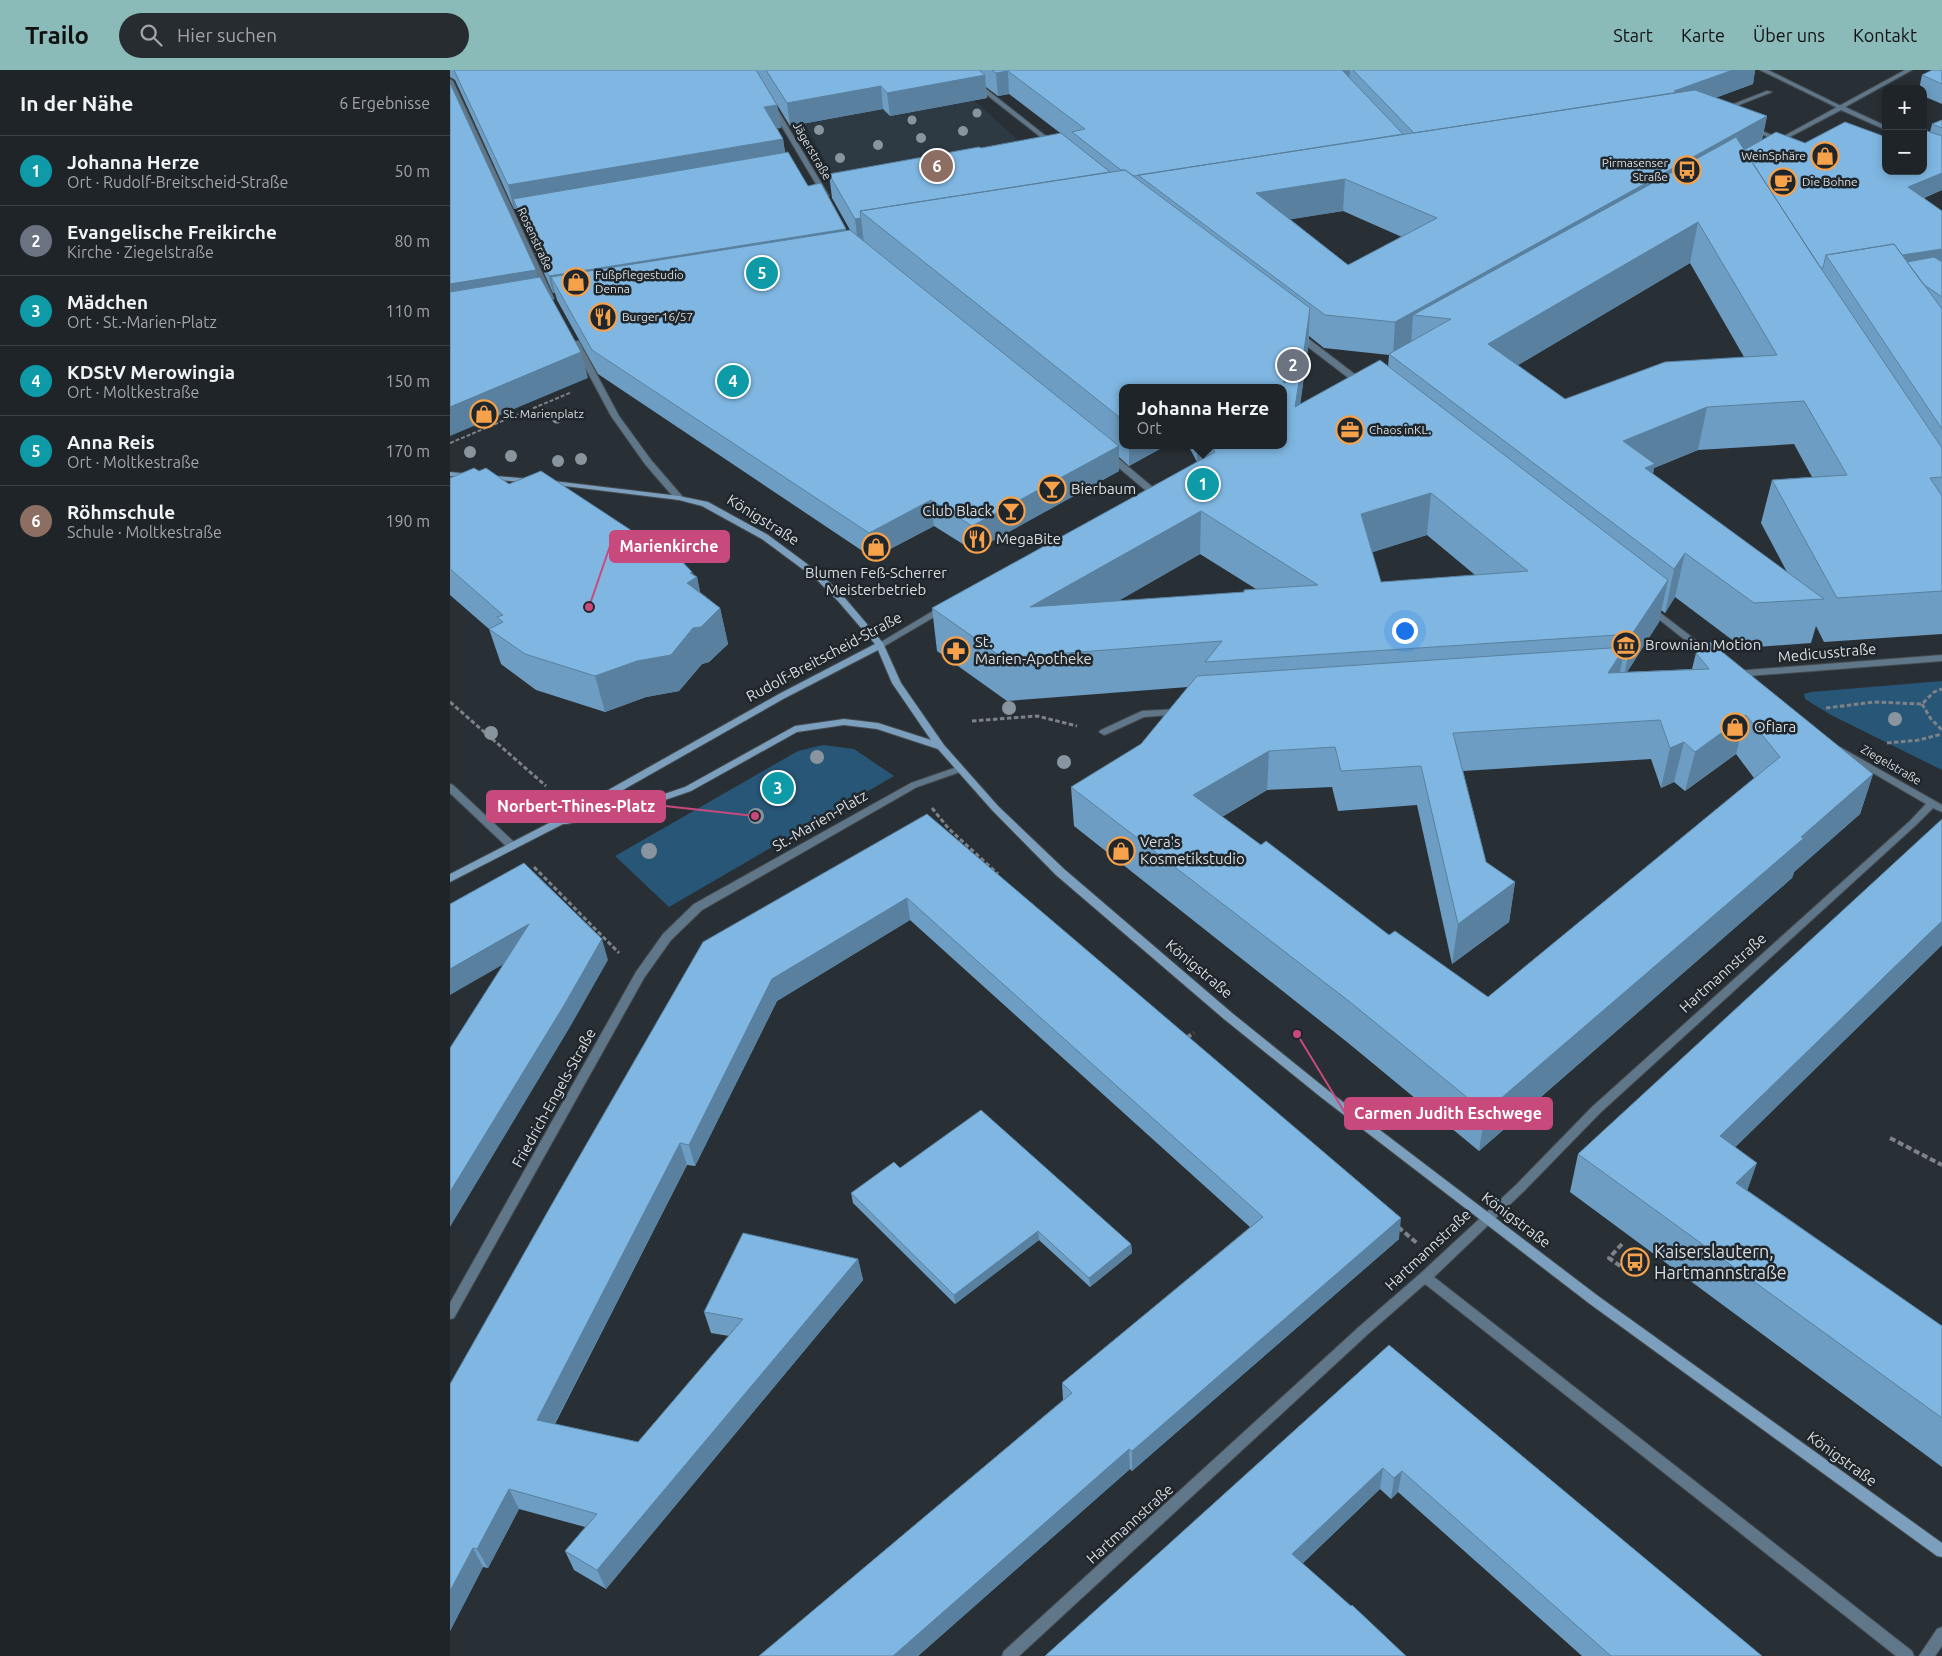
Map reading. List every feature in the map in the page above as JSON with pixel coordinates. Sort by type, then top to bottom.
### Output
[{"type":"main road","name":"Königstraße","points":[[450,474],[564,484],[679,498],[705,504],[765,537],[819,577],[842,599],[880,646],[898,683],[941,747],[995,808],[1060,872],[1221,1009],[1326,1095],[1594,1300],[1942,1551]]},
{"type":"main road","name":"Rudolf-Breitscheid-Straße","points":[[450,878],[558,822],[782,696],[880,646]]},
{"type":"main road","points":[[558,822],[630,809],[688,789],[795,729],[844,722],[878,726],[941,747]]},
{"type":"street","points":[[958,70],[1058,149]]},
{"type":"street","points":[[1763,70],[1882,126]]},
{"type":"street","points":[[1771,145],[1909,70]]},
{"type":"street","name":"Rosenstraße","points":[[450,81],[515,212],[555,307]]},
{"type":"street","points":[[1714,113],[1769,92]]},
{"type":"street","name":"Jägerstraße","points":[[766,95],[829,202]]},
{"type":"street","points":[[1740,124],[1780,140]]},
{"type":"street","points":[[797,164],[807,162]]},
{"type":"street","points":[[1290,329],[1370,390]]},
{"type":"street","points":[[570,333],[615,416],[648,462],[679,498]]},
{"type":"street","points":[[1348,385],[1366,376]]},
{"type":"street","points":[[1104,450],[1154,492]]},
{"type":"street","points":[[1145,497],[1162,488]]},
{"type":"street","points":[[1642,602],[1718,662]]},
{"type":"street","name":"Rudolf-Breitscheid-Straße","points":[[880,646],[948,606]]},
{"type":"street","name":"Medicusstraße","points":[[1749,686],[1728,673],[1942,658]]},
{"type":"street","points":[[1104,732],[1142,714],[1192,711]]},
{"type":"street","name":"Ziegelstraße","points":[[1835,747],[1942,809]]},
{"type":"street","name":"St.-Marien-Platz","points":[[698,907],[914,785],[960,769]]},
{"type":"street","points":[[450,787],[511,845]]},
{"type":"street","name":"Hartmannstraße","points":[[1009,1656],[1364,1330],[1425,1278],[1520,1188],[1596,1110],[1932,804]]},
{"type":"street","name":"Friedrich-Engels-Straße","points":[[450,1314],[640,975],[667,937],[698,907]]},
{"type":"street","points":[[1425,1278],[1907,1656]]},
{"type":"street","points":[[1926,1656],[1942,1634]]},
{"type":"path","points":[[450,443],[572,392]]},
{"type":"path","points":[[1922,704],[1934,692],[1942,690]]},
{"type":"path","points":[[1826,708],[1865,701],[1897,700],[1922,704],[1931,719],[1942,730]]},
{"type":"path","points":[[450,702],[546,786]]},
{"type":"path","points":[[972,721],[1037,716],[1104,732]]},
{"type":"path","points":[[1887,743],[1919,740],[1942,734]]},
{"type":"path","points":[[914,785],[948,829],[999,875]]},
{"type":"path","points":[[534,866],[640,975]]},
{"type":"path","points":[[1181,1040],[1194,1033]]},
{"type":"path","points":[[1890,1138],[1942,1165]]},
{"type":"path","points":[[1396,1225],[1440,1262]]},
{"type":"path","points":[[1622,1244],[1609,1258],[1626,1270],[1635,1262]]},
{"type":"shaded area","points":[[967,94],[1052,171],[846,198],[804,123]]},
{"type":"shaded area","points":[[1942,681],[1942,770],[1831,715],[1805,699],[1804,694],[1811,692]]},
{"type":"shaded area","points":[[823,745],[854,749],[894,776],[669,907],[615,856],[798,751]]},
{"type":"building","points":[[454,70],[756,70],[777,105],[764,107],[783,139],[508,185]]},
{"type":"building","points":[[766,70],[979,70],[985,75],[887,93],[881,86],[787,103]]},
{"type":"building","points":[[992,70],[1342,70],[1403,134],[1134,176],[1125,170],[1121,170],[1072,132],[1085,129],[1008,71],[996,73]]},
{"type":"building","points":[[1353,70],[1733,70],[1674,91],[1679,92],[1414,133]]},
{"type":"building","points":[[1932,70],[1942,70],[1942,84],[1922,75]]},
{"type":"building","points":[[450,83],[536,270],[450,284]]},
{"type":"building","points":[[1695,90],[1767,116],[1395,322],[1325,315],[1138,175]],"holes":[[[1345,179],[1437,218],[1348,265],[1256,193]]]},
{"type":"building","points":[[1942,120],[1942,128],[1932,124]]},
{"type":"building","points":[[1845,122],[1882,136],[1882,175],[1927,175],[1927,131],[1942,136],[1942,173],[1908,187],[1942,211],[1942,249],[1902,255],[1894,244],[1826,255],[1823,268],[1821,268],[1744,150],[1776,132],[1805,143]]},
{"type":"building","points":[[1061,133],[1110,172],[860,211],[861,218],[855,219],[829,174],[981,148]]},
{"type":"building","points":[[1736,137],[1812,255],[1942,448],[1942,477],[1930,478],[1942,496],[1942,591],[1837,598],[1772,480],[1847,475],[1804,401],[1707,407],[1623,441],[1655,464],[1645,468],[1824,599],[1754,603],[1685,553],[1674,569],[1389,354],[1451,319],[1413,315]],"holes":[[[1698,222],[1777,355],[1665,362],[1565,399],[1488,344]]]},
{"type":"building","points":[[788,152],[808,186],[821,183],[846,229],[549,276],[513,199]]},
{"type":"building","points":[[1125,170],[1310,308],[1302,365],[1283,376],[1284,383],[1300,375],[1295,407],[1380,360],[1668,580],[1632,634],[1205,662],[1222,641],[1003,658],[932,608],[1215,452],[1213,449],[1287,449],[1287,384],[1119,384],[1119,417],[860,211]],"holes":[[[1431,493],[1528,571],[1381,582],[1361,514]],[[1201,511],[1318,585],[1244,590],[1244,592],[1030,607]]]},
{"type":"building","points":[[850,230],[1119,446],[972,526],[931,500],[869,533],[592,350],[551,277]]},
{"type":"building","points":[[1894,244],[1942,309],[1942,429],[1826,255]]},
{"type":"building","points":[[1934,257],[1942,262],[1942,297],[1923,284],[1907,262]]},
{"type":"building","points":[[540,277],[581,352],[450,407],[450,292]]},
{"type":"building","points":[[474,468],[479,471],[486,468],[509,484],[541,471],[655,546],[664,542],[692,572],[690,573],[697,577],[687,583],[720,608],[701,627],[693,628],[671,655],[637,661],[595,676],[525,654],[489,629],[503,622],[497,617],[503,615],[450,569],[450,478]]},
{"type":"building","points":[[1710,642],[1873,774],[1801,837],[1804,838],[1485,1112],[1350,1002],[1071,787],[1141,744],[1197,676],[1625,647],[1608,673],[1709,669],[1696,653]],"holes":[[[1746,715],[1780,757],[1488,997],[1395,931],[1389,935],[1266,841],[1261,845],[1193,795],[1269,751],[1335,747],[1341,771],[1421,766],[1458,924],[1515,882],[1486,862],[1453,733],[1660,720],[1670,748],[1684,742],[1695,752]]]},
{"type":"building","points":[[927,814],[1401,1218],[1132,1451],[1129,1449],[893,1656],[759,1656],[1072,1393],[1062,1383],[1263,1217],[907,898],[772,979],[689,1145],[680,1143],[537,1420],[638,1442],[743,1319],[704,1312],[743,1233],[858,1259],[597,1570],[565,1551],[597,1514],[509,1489],[477,1549],[473,1548],[450,1591],[450,1384],[703,942]]},
{"type":"building","points":[[1942,819],[1942,921],[1720,1136],[1757,1163],[1736,1183],[1942,1326],[1942,1418],[1578,1154]]},
{"type":"building","points":[[524,863],[602,939],[563,1007],[450,1192],[450,1048],[529,924],[450,969],[450,904]]},
{"type":"building","points":[[981,1110],[1131,1244],[1089,1278],[1038,1231],[954,1295],[851,1193],[894,1162],[900,1168]]},
{"type":"building","points":[[1389,1345],[1762,1656],[1611,1656],[1402,1471],[1394,1478],[1383,1468],[1292,1554],[1352,1605],[1406,1656],[1045,1656]]},
{"type":"place","name":"WeinSphäre","points":[[1825,156]]},
{"type":"place","name":"Röhmschule","points":[[937,166]]},
{"type":"place","name":"Pirmasenser Straße","points":[[1687,170]]},
{"type":"place","name":"Die Bohne","points":[[1783,182]]},
{"type":"place","name":"Anna Reis","points":[[762,273]]},
{"type":"place","name":"Fußpflegestudio Denna","points":[[576,282]]},
{"type":"place","name":"Burger 16/57","points":[[603,317]]},
{"type":"place","name":"Evangelische Freikirche","points":[[1293,365]]},
{"type":"place","name":"KDStV Merowingia","points":[[733,381]]},
{"type":"place","name":"St. Marienplatz","points":[[484,414]]},
{"type":"place","name":"Chaos inKL.","points":[[1350,430]]},
{"type":"place","name":"Johanna Herze","points":[[1203,484]]},
{"type":"place","name":"Bierbaum","points":[[1052,489]]},
{"type":"place","name":"Club Black","points":[[1011,511]]},
{"type":"place","name":"MegaBite","points":[[977,539]]},
{"type":"place","name":"Blumen Feß-Scherrer Meisterbetrieb","points":[[876,547]]},
{"type":"place","name":"Marienkirche","points":[[589,607]]},
{"type":"place","name":"Brownian Motion","points":[[1626,645]]},
{"type":"place","name":"St. Marien-Apotheke","points":[[956,651]]},
{"type":"place","name":"Ofiara","points":[[1735,727]]},
{"type":"place","name":"Mädchen","points":[[778,788]]},
{"type":"place","name":"Norbert-Thines-Platz","points":[[755,816]]},
{"type":"place","name":"Vera's Kosmetikstudio","points":[[1121,851]]},
{"type":"place","name":"Carmen Judith Eschwege","points":[[1297,1034]]},
{"type":"place","name":"Kaiserslautern, Hartmannstraße","points":[[1635,1262]]}]
